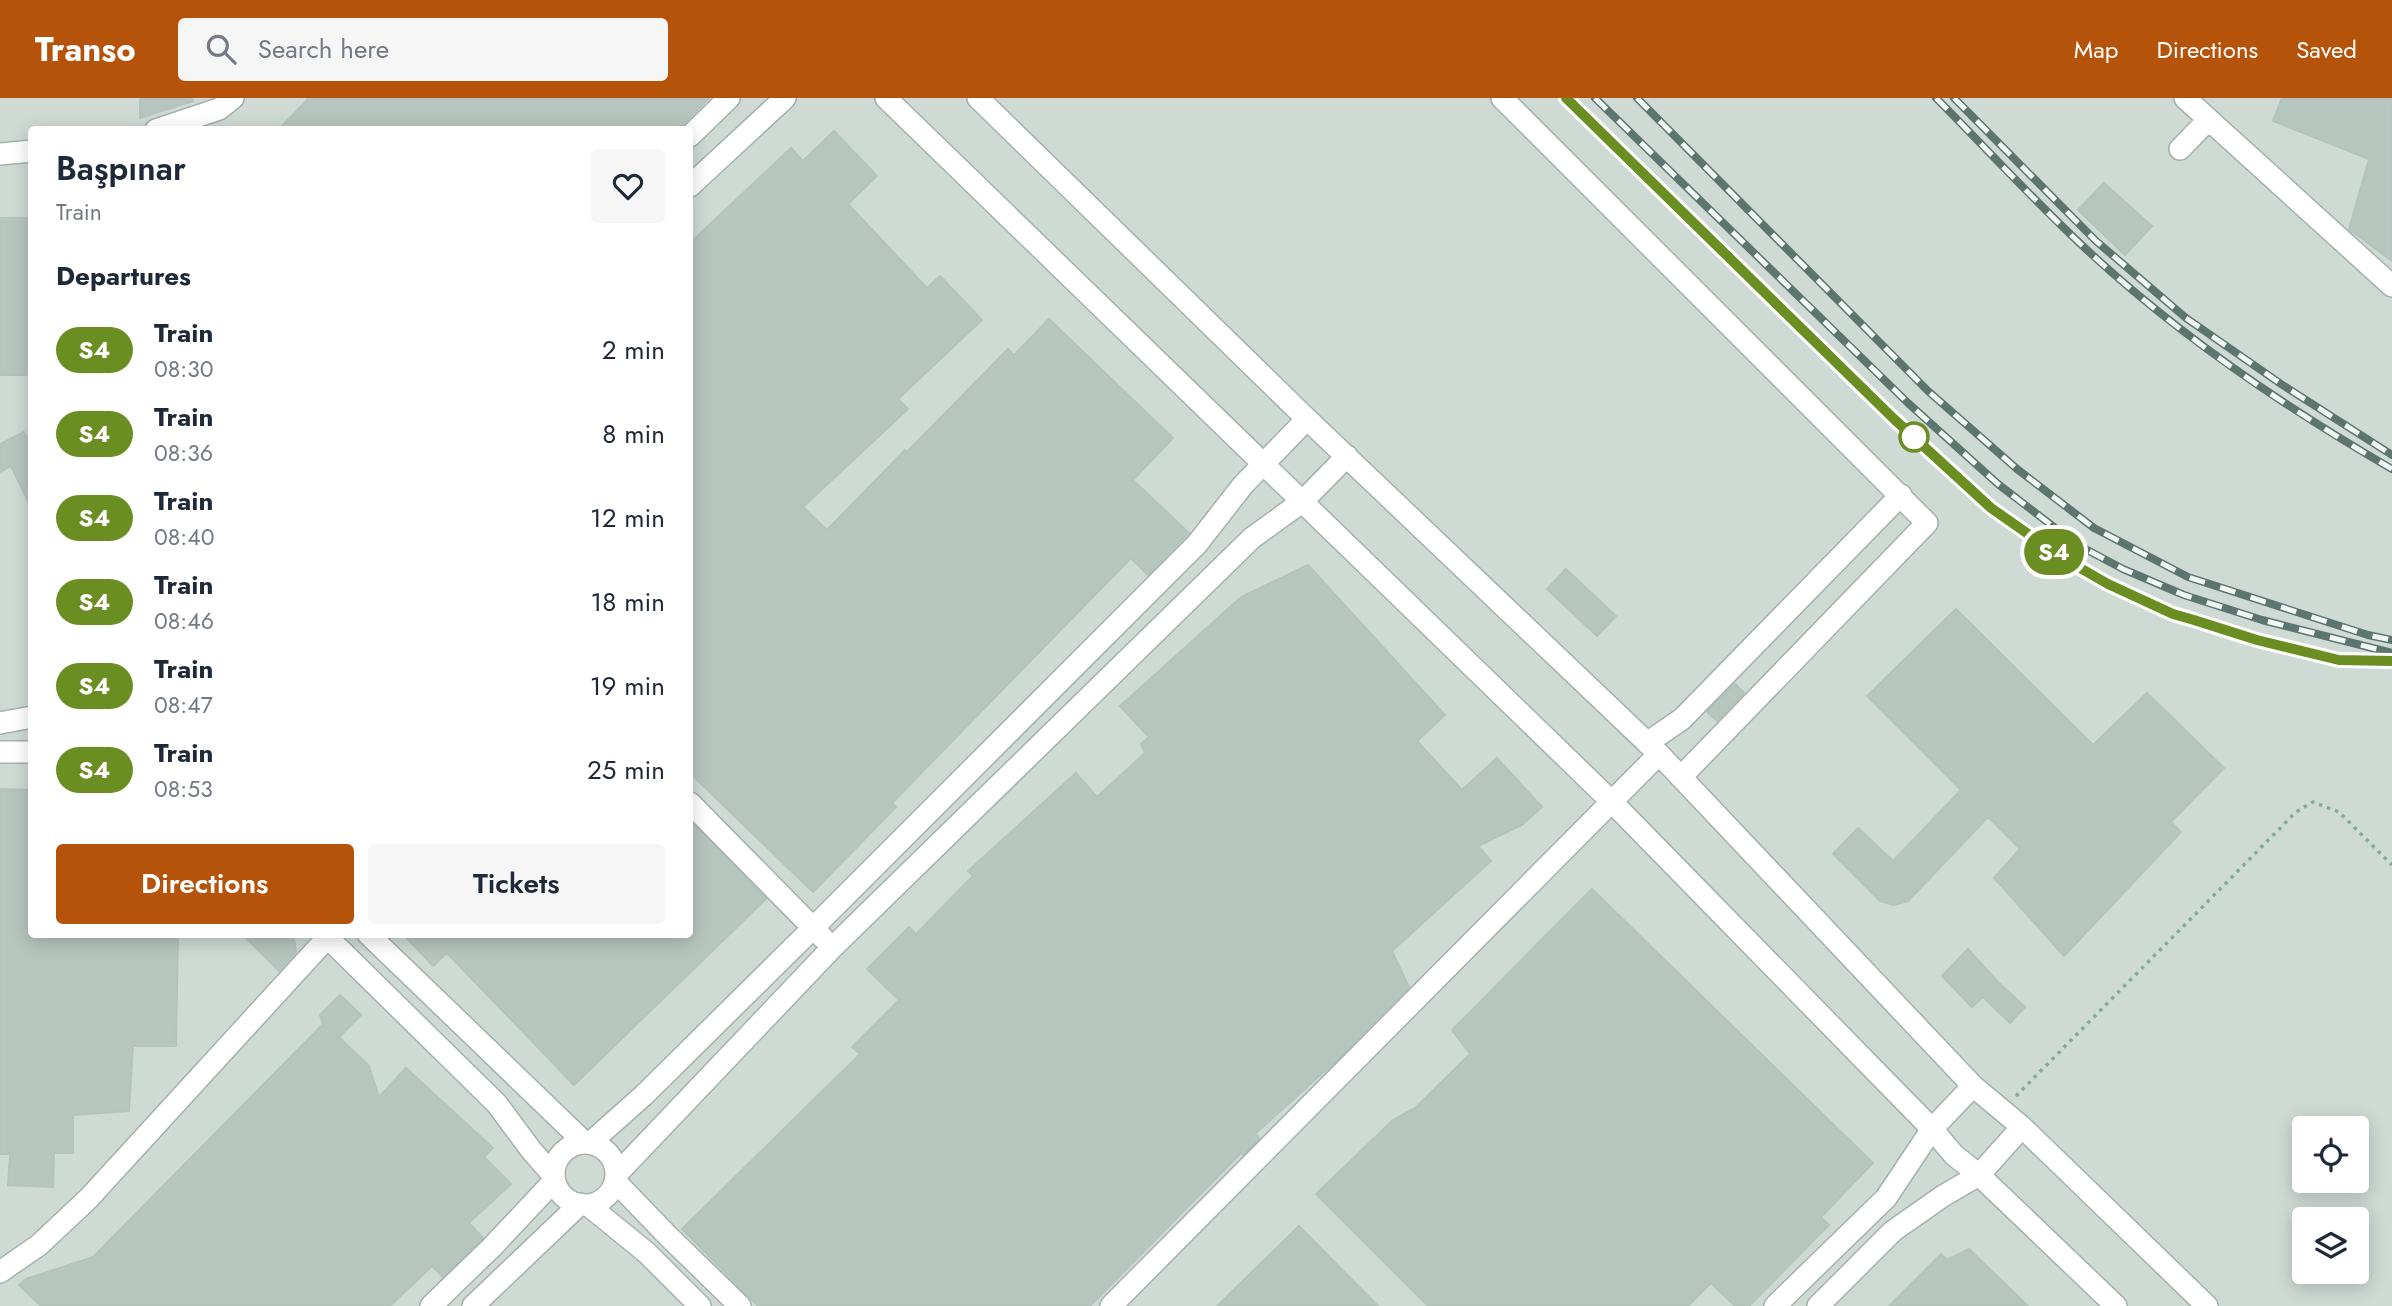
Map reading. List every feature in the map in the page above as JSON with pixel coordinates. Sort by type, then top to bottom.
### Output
[{"type":"street","points":[[168,126],[219,109],[233,98]]},
{"type":"street","points":[[693,133],[729,98]]},
{"type":"street","points":[[693,183],[785,98]]},
{"type":"street","points":[[886,98],[1612,803],[1932,1129],[1954,1155],[1979,1175],[2116,1306]]},
{"type":"street","points":[[978,98],[1307,419],[1653,749],[1973,1086],[2022,1127],[2207,1306]]},
{"type":"street","points":[[1502,98],[1927,523],[1681,777]]},
{"type":"street","points":[[2185,98],[2392,286]]},
{"type":"street","points":[[2180,149],[2208,120]]},
{"type":"street","points":[[0,154],[28,151]]},
{"type":"street","points":[[431,1306],[492,1247],[554,1178],[559,1156],[565,1149],[587,1142],[644,1095],[1197,544],[1243,485],[1307,419]]},
{"type":"street","points":[[473,1306],[584,1205],[605,1197],[616,1178],[832,948],[1252,538],[1303,501],[1347,456]]},
{"type":"street","points":[[1111,1306],[1612,803],[1653,749],[1901,495]]},
{"type":"street","points":[[0,723],[28,718]]},
{"type":"street","points":[[0,752],[28,752]]},
{"type":"street","points":[[693,806],[832,948]]},
{"type":"street","points":[[0,1272],[38,1245],[89,1198],[323,938]]},
{"type":"street","points":[[327,938],[498,1104],[554,1178],[561,1194],[573,1203],[584,1205],[647,1254],[700,1306]]},
{"type":"street","points":[[372,938],[523,1086],[587,1142],[606,1151],[615,1166],[616,1178],[668,1236],[740,1306]]},
{"type":"street","points":[[1775,1306],[1886,1198],[1932,1129],[1973,1086]]},
{"type":"street","points":[[1818,1306],[1893,1231],[1979,1175],[2022,1127]]},
{"type":"path","points":[[2002,1110],[2295,811],[2313,803],[2339,811],[2392,865]]},
{"type":"shaded area","points":[[0,98],[2392,98],[2392,1306],[0,1306]]},
{"type":"building","points":[[140,98],[192,98],[193,101],[140,118]]},
{"type":"building","points":[[309,98],[709,98],[682,126],[282,126]]},
{"type":"building","points":[[2282,98],[2392,98],[2392,261],[2349,229],[2369,159],[2273,121]]},
{"type":"building","points":[[834,131],[877,176],[848,204],[927,288],[940,276],[982,320],[898,399],[908,409],[803,507],[827,530],[1008,349],[1014,355],[1049,319],[1173,438],[1133,480],[1189,533],[1148,575],[1131,558],[892,803],[896,807],[813,892],[693,776],[693,240],[791,148],[803,161]]},
{"type":"building","points":[[2104,183],[2152,226],[2125,255],[2078,210]]},
{"type":"building","points":[[0,218],[28,218],[28,375],[0,375]]},
{"type":"building","points":[[24,432],[28,440],[28,501],[11,466],[0,472],[0,444]]},
{"type":"building","points":[[1308,565],[1445,715],[1417,741],[1462,790],[1497,758],[1542,807],[1522,825],[1478,846],[1491,861],[1392,951],[1409,987],[1337,1060],[1256,1133],[1259,1139],[1243,1155],[1241,1153],[1090,1306],[758,1306],[682,1229],[860,1054],[852,1047],[899,1000],[867,969],[909,927],[916,934],[973,876],[968,871],[1076,773],[1097,797],[1145,753],[1141,744],[1149,737],[1120,706],[1241,597]]},
{"type":"building","points":[[1566,569],[1616,616],[1597,636],[1547,589]]},
{"type":"building","points":[[1956,609],[2093,745],[2147,693],[2224,768],[2171,822],[2181,832],[2064,956],[1994,878],[2020,849],[1988,817],[1908,901],[1894,905],[1880,901],[1833,854],[1858,828],[1893,861],[1961,790],[1867,696]]},
{"type":"building","points":[[1735,684],[1744,693],[1717,721],[1707,712]]},
{"type":"building","points":[[0,789],[28,790],[28,938],[178,938],[176,1046],[133,1046],[129,1111],[73,1115],[73,1153],[54,1153],[53,1187],[8,1185],[10,1154],[0,1154]]},
{"type":"building","points":[[693,824],[766,899],[574,1085],[447,953],[433,966],[407,938],[693,938]]},
{"type":"building","points":[[1592,889],[1873,1163],[1821,1217],[1829,1225],[1749,1306],[1735,1306],[1711,1283],[1688,1306],[1428,1306],[1316,1194],[1393,1120],[1415,1108],[1470,1054],[1452,1030]]},
{"type":"building","points":[[246,938],[294,938],[296,952],[279,971]]},
{"type":"building","points":[[1968,949],[2025,1007],[2010,1023],[1983,997],[1972,1007],[1942,976]]},
{"type":"building","points":[[340,995],[361,1015],[339,1037],[369,1066],[379,1097],[406,1068],[493,1148],[484,1157],[511,1184],[469,1223],[483,1238],[443,1277],[432,1266],[390,1306],[41,1306],[19,1285],[26,1279],[93,1257],[323,1024],[320,1015]]},
{"type":"building","points":[[1299,1226],[1378,1306],[1217,1306]]},
{"type":"building","points":[[1969,1249],[2028,1306],[1889,1306],[1941,1254],[1947,1260]]},
{"type":"railway","points":[[1566,98],[1894,419],[1991,508],[2061,557],[2107,584],[2173,614],[2257,640],[2339,660],[2392,661]]},
{"type":"railway","points":[[1595,98],[1908,403],[1998,484],[2076,544],[2123,569],[2184,595],[2262,620],[2392,653]]},
{"type":"railway","points":[[1637,98],[1928,391],[2017,469],[2094,528],[2188,577],[2368,635],[2392,640]]},
{"type":"railway","points":[[1936,98],[2067,231],[2157,311],[2233,368],[2392,469]]},
{"type":"railway","points":[[1954,98],[2096,241],[2186,318],[2281,384],[2392,455]]},
{"type":"train","name":"S4","points":[[1566,98],[1894,419],[1991,508],[2061,557],[2108,584],[2173,614],[2257,640],[2339,660],[2392,661]]}]
